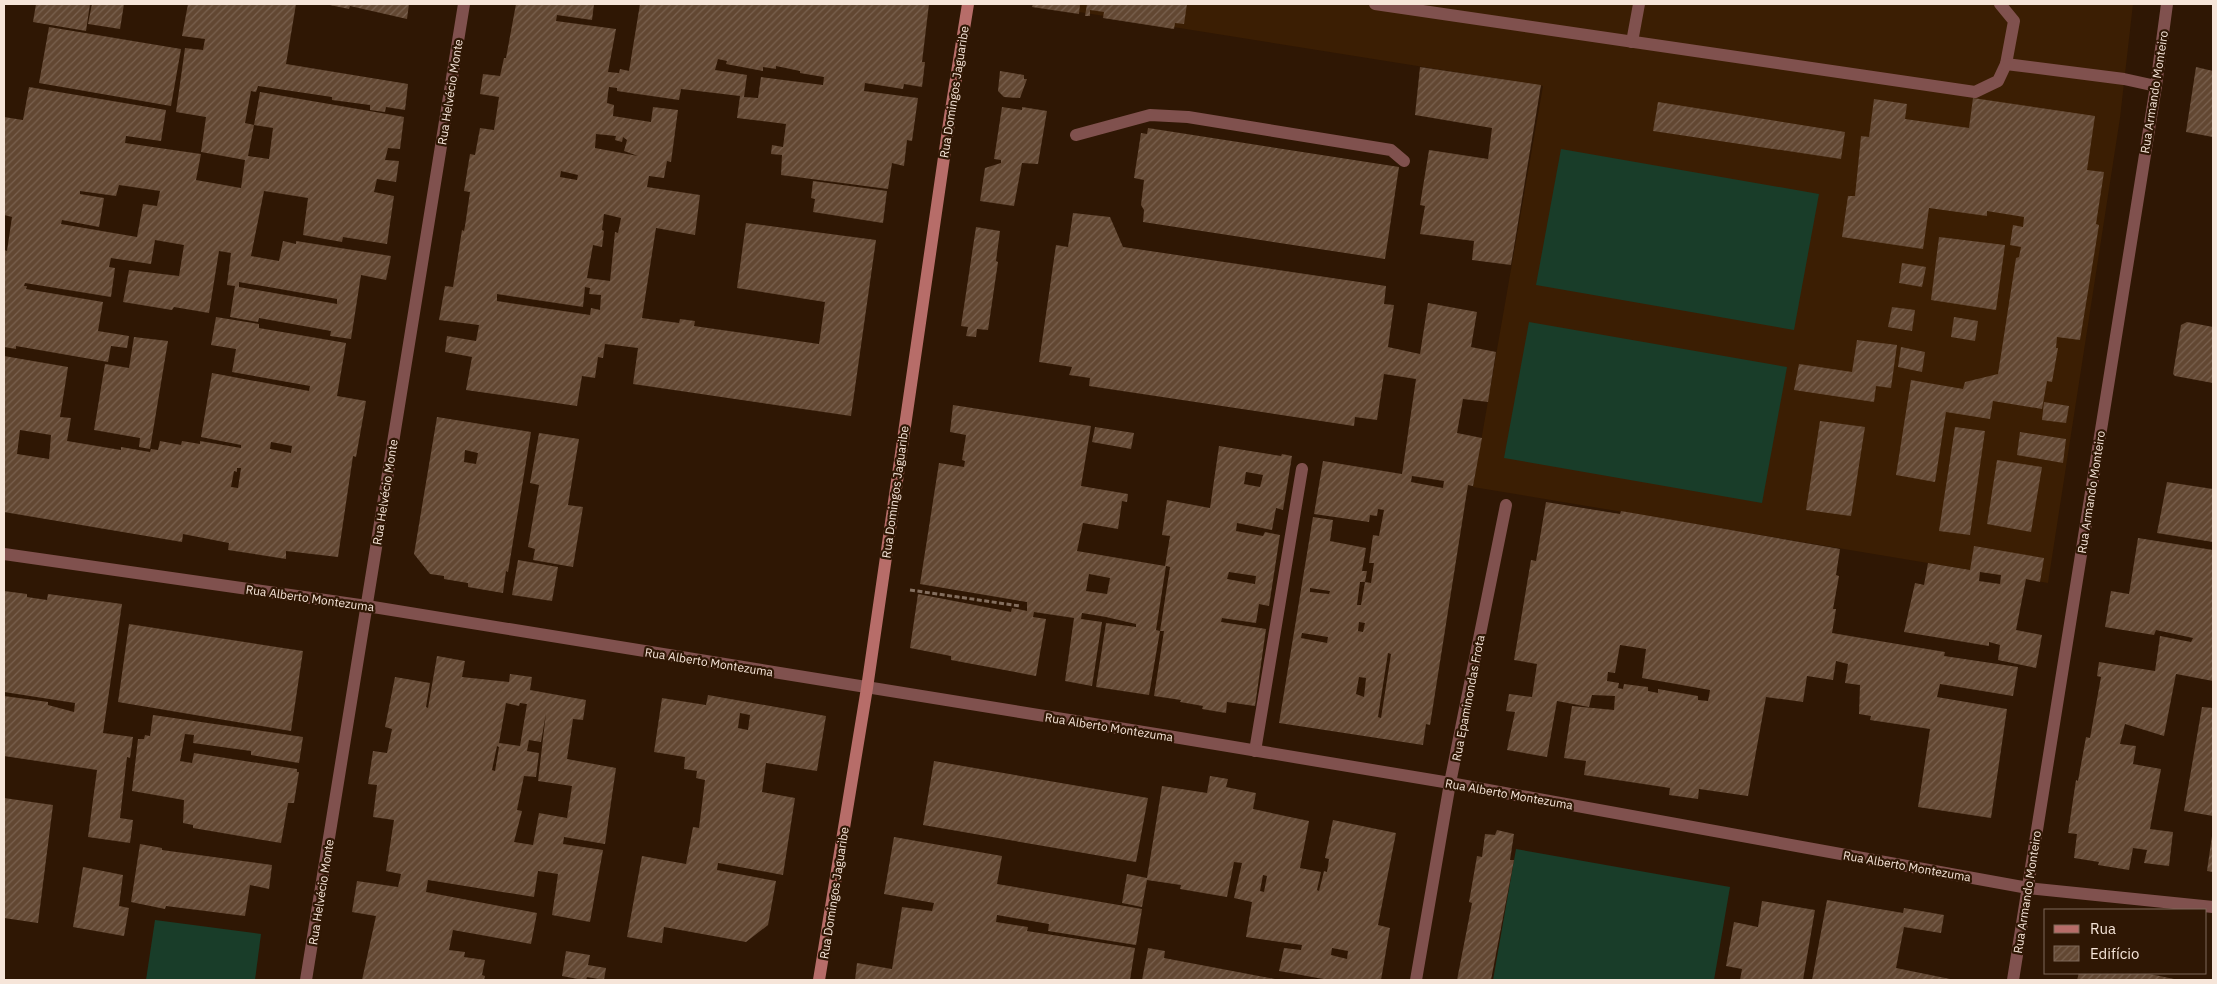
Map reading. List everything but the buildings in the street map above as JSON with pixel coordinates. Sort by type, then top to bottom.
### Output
[{"type":"street","name":"Rua Helvécio Monte","points":[[306,980],[464,4]]},
{"type":"street","name":"Rua Domingos Jaguaribe","points":[[819,980],[868,688],[948,124],[968,4]]},
{"type":"street","points":[[1375,4],[1975,92],[1998,81],[2006,64],[2014,21],[2000,4]]},
{"type":"street","points":[[1632,42],[1639,4]]},
{"type":"street","name":"Rua Armando Monteiro","points":[[2013,980],[2156,86],[2167,4]]},
{"type":"street","points":[[2006,64],[2124,79],[2156,86]]},
{"type":"street","points":[[1076,135],[1150,115],[1188,117],[1391,150],[1404,161]]},
{"type":"street","points":[[1255,751],[1302,468]]},
{"type":"street","name":"Rua Epaminondas Frota","points":[[1416,980],[1450,783],[1506,505]]},
{"type":"street","name":"Rua Alberto Montezuma","points":[[4,554],[367,606],[1450,783],[2028,888],[2213,907]]},
{"type":"path","points":[[882,587],[1020,606]]},
{"type":"shaded area","points":[[1029,4],[2133,4],[2120,118],[2048,583],[1473,487],[1543,86]]},
{"type":"green space","points":[[1561,149],[1819,194],[1794,330],[1536,285]]},
{"type":"green space","points":[[1529,322],[1787,367],[1762,503],[1504,458]]},
{"type":"green space","points":[[1516,849],[1730,887],[1714,980],[1493,980]]},
{"type":"green space","points":[[155,920],[261,934],[255,980],[146,980]]}]
